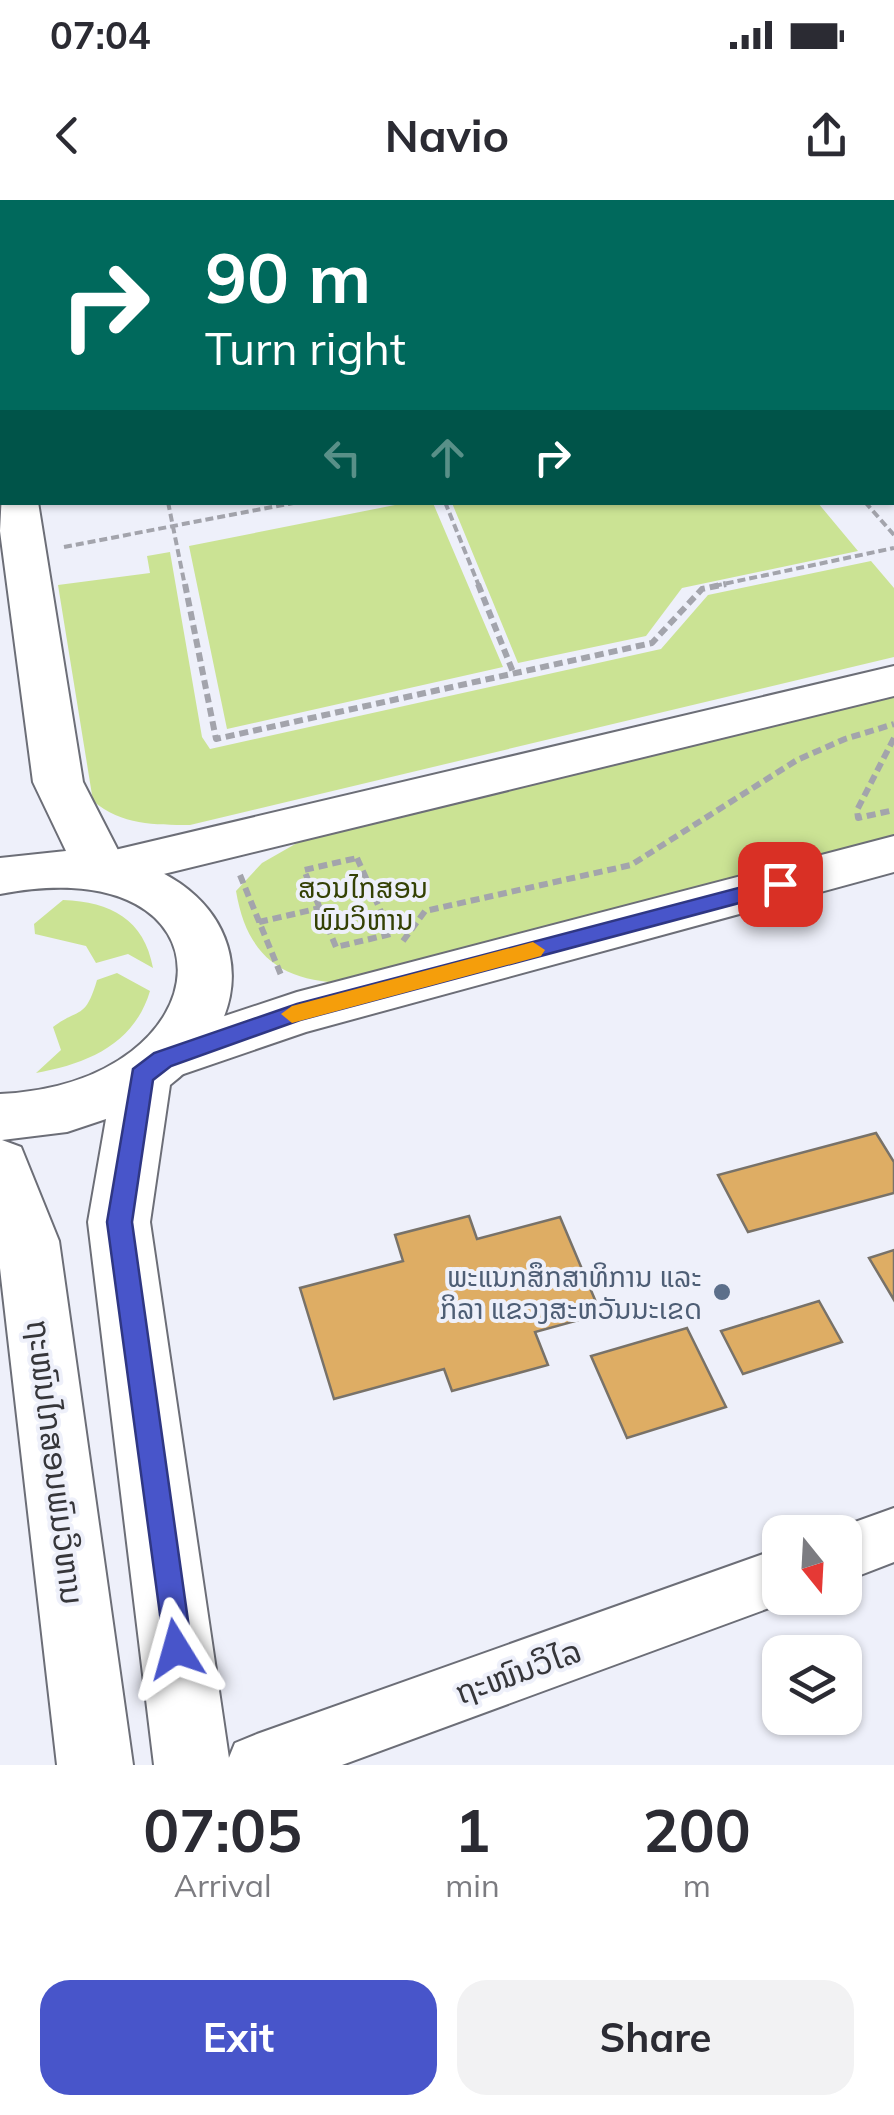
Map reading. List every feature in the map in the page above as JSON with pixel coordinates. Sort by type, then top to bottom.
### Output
[{"type":"main road","points":[[17,505],[12,556],[58,782],[102,870]]},
{"type":"main road","points":[[102,870],[894,681]]},
{"type":"main road","points":[[0,1117],[49,1114],[82,1105],[152,1068],[297,1013],[894,854]]},
{"type":"main road","points":[[0,876],[62,867],[102,870],[150,888],[171,902],[188,921],[205,964],[204,988],[196,1013],[152,1068],[120,1222],[192,1765]]},
{"type":"main road","name":"ຖະໜົນໄກສອນພົມວິຫານ","points":[[0,1164],[28,1242],[94,1765]]},
{"type":"street","points":[[862,1547],[894,1535]]},
{"type":"street","name":"ຖະໜົນວິໄລ","points":[[256,1765],[762,1582]]},
{"type":"path","points":[[169,505],[216,739],[652,644],[702,589],[894,548]]},
{"type":"path","points":[[12,556],[283,505]]},
{"type":"path","points":[[446,505],[513,672]]},
{"type":"path","points":[[868,505],[894,535]]},
{"type":"path","points":[[364,995],[425,911],[631,865],[824,745],[894,724]]},
{"type":"path","points":[[894,738],[858,810],[858,818],[894,810]]},
{"type":"path","points":[[228,843],[297,1013]]},
{"type":"path","points":[[358,858],[391,934],[336,948],[320,908],[304,870],[358,858]]},
{"type":"path","points":[[259,922],[320,908]]},
{"type":"green space","points":[[395,505],[434,505],[503,667],[227,729],[189,546]]},
{"type":"green space","points":[[453,505],[820,505],[858,551],[682,588],[646,636],[518,663]]},
{"type":"green space","points":[[170,552],[202,737],[210,749],[661,649],[708,595],[871,561],[894,588],[894,657],[190,825],[139,822],[115,815],[93,801],[58,585],[150,573],[147,556]]},
{"type":"green space","name":"ສວນໄກສອນ ພົມວິຫານ","points":[[894,696],[894,842],[358,983],[312,979],[276,964],[250,936],[242,916],[236,891],[262,863],[304,839]]},
{"type":"green space","points":[[63,900],[96,905],[123,916],[142,937],[153,968],[128,954],[96,963],[86,946],[35,934],[34,924]]},
{"type":"green space","points":[[117,973],[150,991],[132,1025],[106,1049],[90,1057],[36,1073],[61,1050],[53,1027],[85,1008],[97,980]]},
{"type":"building","points":[[876,1133],[894,1162],[894,1193],[748,1232],[718,1175]]},
{"type":"building","points":[[469,1216],[477,1239],[560,1217],[601,1314],[535,1332],[548,1365],[452,1391],[444,1369],[334,1399],[300,1288],[403,1261],[395,1235]]},
{"type":"building","points":[[894,1250],[894,1300],[869,1258]]},
{"type":"building","points":[[819,1301],[842,1342],[743,1374],[721,1331]]},
{"type":"building","points":[[687,1328],[726,1407],[627,1438],[591,1356]]},
{"type":"slow traffic","points":[[292,1014],[533,950]]},
{"type":"place","name":"ພະແນກສຶກສາທິການ ແລະ ກິລາ ແຂວງສະຫວັນນະເຂດ","points":[[722,1292]]},
{"type":"route","points":[[176,1649],[120,1222],[142,1076],[163,1059],[297,1013],[780,884]]}]
